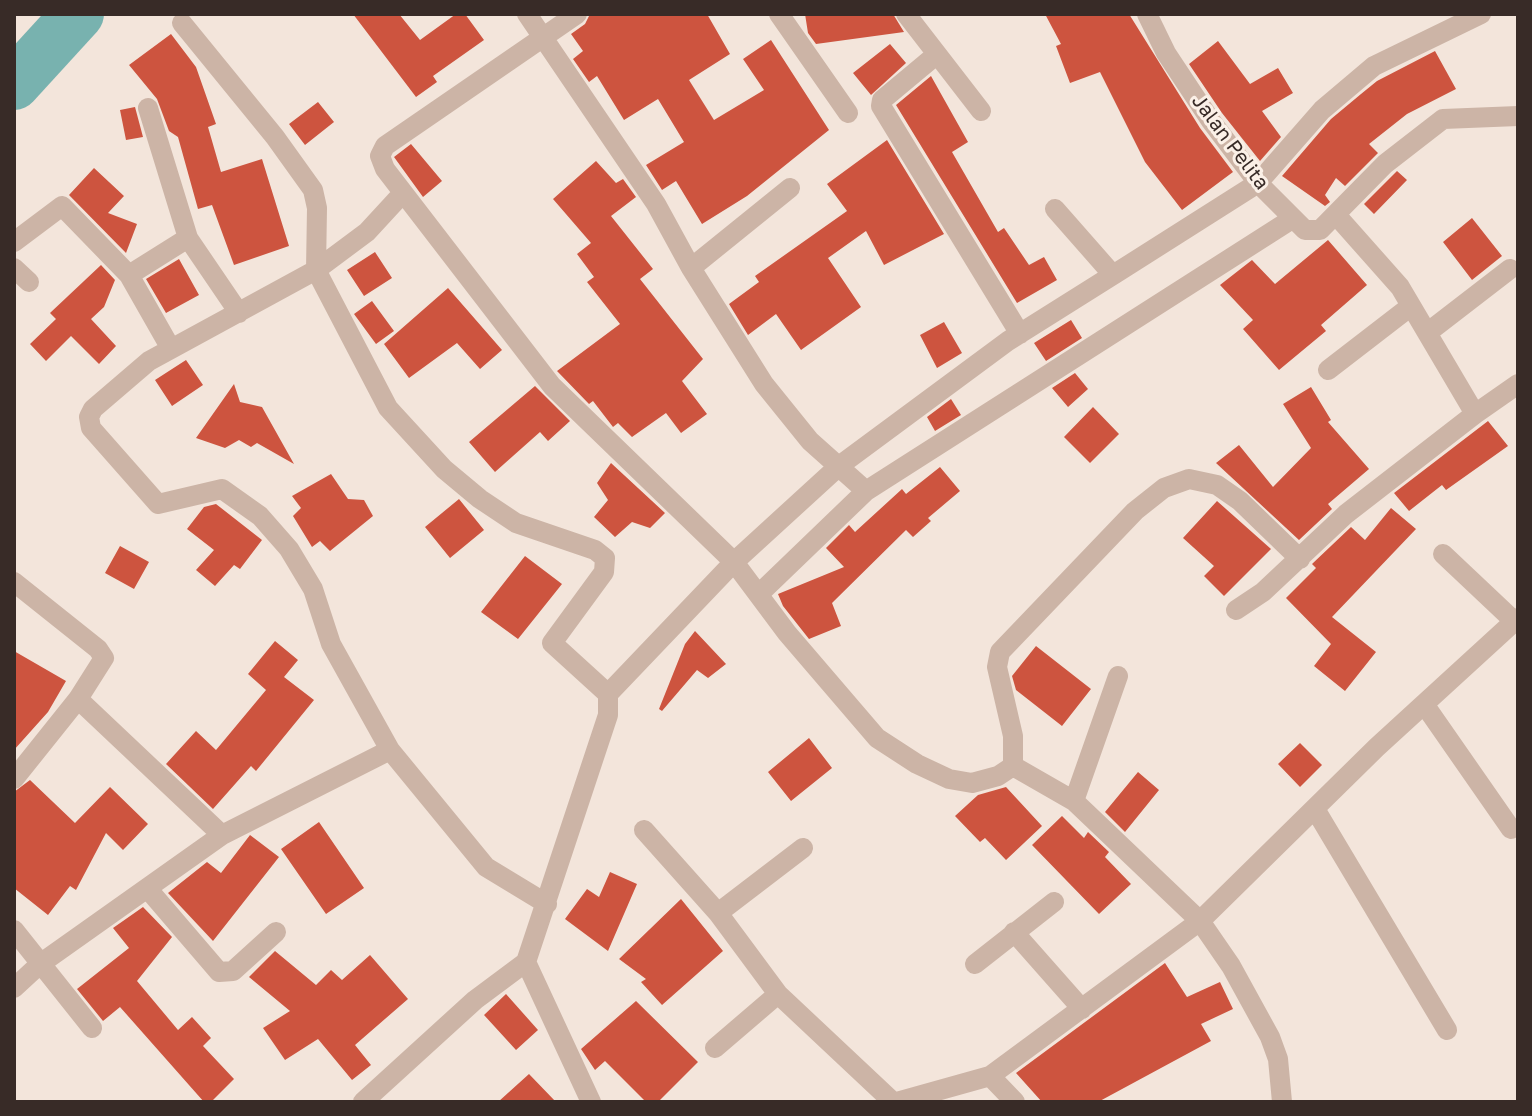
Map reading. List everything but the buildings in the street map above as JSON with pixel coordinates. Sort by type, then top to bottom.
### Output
[{"type":"street","points":[[527,14],[656,204],[691,268],[764,384],[810,441],[866,491]]},
{"type":"street","points":[[577,14],[380,152],[382,162],[402,194],[552,386],[734,562],[856,717],[901,755],[949,779],[972,783],[998,776],[1013,766]]},
{"type":"street","points":[[779,14],[848,113]]},
{"type":"street","points":[[906,14],[981,111]]},
{"type":"street","name":"Jalan Pelita","points":[[1147,14],[1166,53],[1211,121],[1258,183],[1292,219]]},
{"type":"street","points":[[363,1102],[475,1000],[526,962],[608,715],[608,694],[734,562],[839,466],[901,417],[1020,334],[1258,183],[1322,110],[1374,66],[1481,14]]},
{"type":"street","points":[[182,23],[275,137],[313,190],[317,208],[316,270],[388,408],[444,469],[516,523],[595,550],[605,558],[604,572],[552,643],[608,694]]},
{"type":"street","points":[[936,55],[882,100],[881,106],[1020,334]]},
{"type":"street","points":[[148,108],[188,238],[239,313]]},
{"type":"street","points":[[759,594],[866,491],[1292,219],[1313,232],[1337,216],[1385,164],[1443,119],[1518,116]]},
{"type":"street","points":[[691,268],[790,188]]},
{"type":"street","points":[[402,194],[367,232],[316,270],[170,347],[93,409],[89,417],[91,428],[158,504],[222,489],[260,516],[289,549],[313,589],[331,644],[390,750],[486,867],[547,904]]},
{"type":"street","points":[[14,242],[61,206],[129,275],[170,347]]},
{"type":"street","points":[[1055,209],[1113,275]]},
{"type":"street","points":[[1337,216],[1400,287],[1475,414]]},
{"type":"street","points":[[129,275],[188,238]]},
{"type":"street","points":[[1427,333],[1510,269]]},
{"type":"street","points":[[1328,370],[1411,306]]},
{"type":"street","points":[[1236,610],[1300,559],[1346,514],[1518,384]]},
{"type":"street","points":[[1013,766],[1013,736],[997,667],[1000,652],[1135,511],[1164,488],[1189,479],[1217,485],[1240,501],[1300,559]]},
{"type":"street","points":[[644,830],[718,913],[778,994],[895,1102],[990,1076],[1200,921],[1424,704],[1516,620],[1443,554]]},
{"type":"street","points":[[14,582],[102,653],[103,664],[14,779]]},
{"type":"street","points":[[1074,801],[1118,676]]},
{"type":"street","points":[[78,699],[222,835]]},
{"type":"street","points":[[1424,704],[1511,829]]},
{"type":"street","points":[[14,988],[40,964],[222,835],[390,750]]},
{"type":"street","points":[[1013,766],[1074,801],[1200,921],[1231,966],[1270,1037],[1278,1059],[1282,1102]]},
{"type":"street","points":[[1315,809],[1447,1030]]},
{"type":"street","points":[[718,913],[803,848]]},
{"type":"street","points":[[147,888],[219,972],[233,971],[276,932]]},
{"type":"street","points":[[975,964],[1054,902]]},
{"type":"street","points":[[14,930],[92,1028]]},
{"type":"street","points":[[1014,932],[1082,1009]]},
{"type":"street","points":[[526,962],[591,1102]]},
{"type":"street","points":[[715,1048],[778,994]]},
{"type":"street","points":[[990,1076],[1015,1102]]},
{"type":"waterway","points":[[14,84],[78,14]]}]
